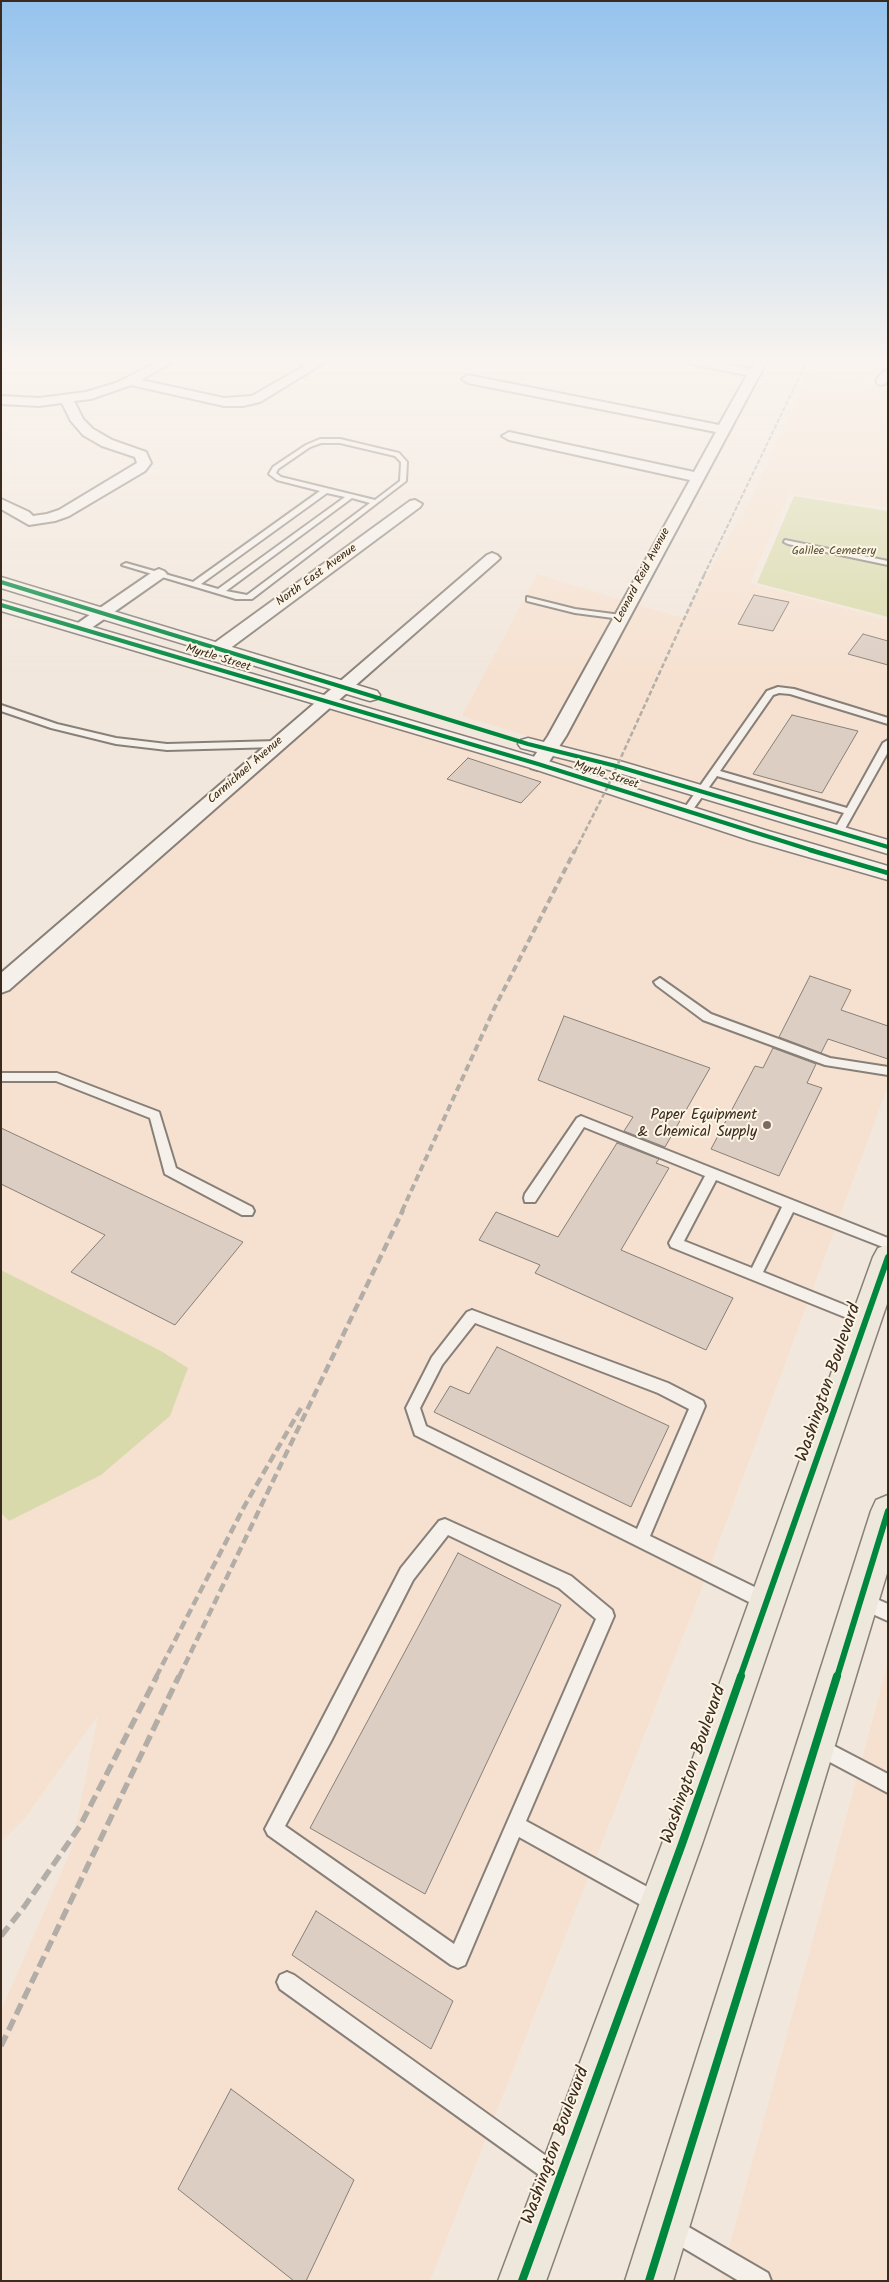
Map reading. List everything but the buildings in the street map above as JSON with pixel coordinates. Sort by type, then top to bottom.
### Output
[{"type":"main road","name":"Washington Boulevard","points":[[522,2281],[660,1904],[888,1256]]},
{"type":"main road","points":[[649,2281],[816,1746],[874,1607],[888,1511]]},
{"type":"street","points":[[1,504],[24,515],[29,521],[41,520],[64,513],[140,467]]},
{"type":"street","points":[[653,467],[697,477]]},
{"type":"street","name":"Leonard Reid Avenue","points":[[542,756],[557,736],[702,467]]},
{"type":"street","name":"North East Avenue","points":[[219,648],[415,504]]},
{"type":"street","name":"Carmichael Avenue","points":[[1,985],[492,558]]},
{"type":"street","points":[[82,628],[159,574]]},
{"type":"street","name":"Myrtle Street","points":[[1,582],[343,686],[542,756],[686,813],[888,873]]},
{"type":"street","name":"Myrtle Street","points":[[1,605],[326,701],[542,756],[701,792],[888,847]]},
{"type":"lane","points":[[278,467],[273,471],[274,476],[279,479],[376,502]]},
{"type":"lane","points":[[126,565],[239,597],[249,596],[402,481],[403,467]]},
{"type":"lane","points":[[195,584],[326,490]]},
{"type":"lane","points":[[220,591],[351,496]]},
{"type":"lane","points":[[788,542],[888,563]]},
{"type":"lane","points":[[530,599],[575,611],[621,617]]},
{"type":"lane","points":[[686,813],[770,693],[778,690],[791,691],[888,721]]},
{"type":"lane","points":[[1,708],[54,726],[116,741],[167,746],[277,744]]},
{"type":"lane","points":[[838,832],[888,743]]},
{"type":"lane","points":[[715,772],[849,812]]},
{"type":"lane","points":[[660,982],[707,1017],[829,1062],[888,1071]]},
{"type":"lane","points":[[1,1077],[57,1077],[155,1115],[170,1171],[247,1211]]},
{"type":"lane","points":[[530,1198],[581,1121],[888,1244]]},
{"type":"lane","points":[[713,1174],[676,1242],[867,1320]]},
{"type":"lane","points":[[755,1275],[790,1205]]},
{"type":"lane","points":[[641,1539],[698,1406],[663,1388],[472,1316],[437,1361],[414,1408],[420,1430],[767,1602]]},
{"type":"lane","points":[[445,1526],[565,1582],[606,1616],[515,1824],[458,1958],[274,1829],[325,1735],[407,1574],[445,1526]]},
{"type":"lane","points":[[816,1746],[888,1784]]},
{"type":"lane","points":[[515,1824],[660,1904]]},
{"type":"lane","points":[[287,1982],[560,2178]]},
{"type":"lane","points":[[666,2225],[760,2281]]},
{"type":"shaded area","points":[[766,467],[888,467],[888,508],[789,494],[750,583],[888,620],[888,840],[621,761],[560,746],[566,738],[636,604],[683,618],[755,491]]},
{"type":"shaded area","points":[[537,574],[621,600],[549,734],[543,741],[462,716]]},
{"type":"shaded area","points":[[328,708],[534,769],[753,841],[888,880],[888,1086],[701,1590],[430,2281],[1,2281],[1,2011],[71,1850],[98,1715],[25,1818],[1,1842],[1,1513],[9,1521],[161,1351],[1,1270],[1,996]]},
{"type":"shaded area","points":[[552,756],[888,854],[888,866],[612,783],[549,761]]},
{"type":"shaded area","points":[[888,1663],[888,2281],[720,2281]]},
{"type":"green space","name":"Galilee Cemetery","points":[[794,496],[888,511],[888,617],[757,583]]},
{"type":"green space","points":[[1,1270],[161,1351],[188,1368],[170,1416],[101,1475],[9,1521],[1,1513]]},
{"type":"railway","points":[[704,575],[756,467]]},
{"type":"railway","points":[[575,851],[607,788],[705,573]]},
{"type":"railway","points":[[402,1211],[494,1009],[575,850]]},
{"type":"railway","points":[[179,1677],[403,1210]]},
{"type":"railway","points":[[156,1677],[245,1505],[301,1408]]},
{"type":"railway","points":[[1,1936],[24,1907],[80,1826],[157,1676]]},
{"type":"railway","points":[[1,2046],[179,1676]]},
{"type":"cycle path","points":[[1,582],[528,744],[616,766],[888,847]]},
{"type":"cycle path","points":[[1,605],[538,764],[757,835],[888,873]]},
{"type":"cycle path","points":[[522,2281],[682,1844],[888,1257]]},
{"type":"cycle path","points":[[649,2281],[888,1511]]},
{"type":"place","name":"Paper Equipment & Chemical Supply","points":[[767,1125]]}]
